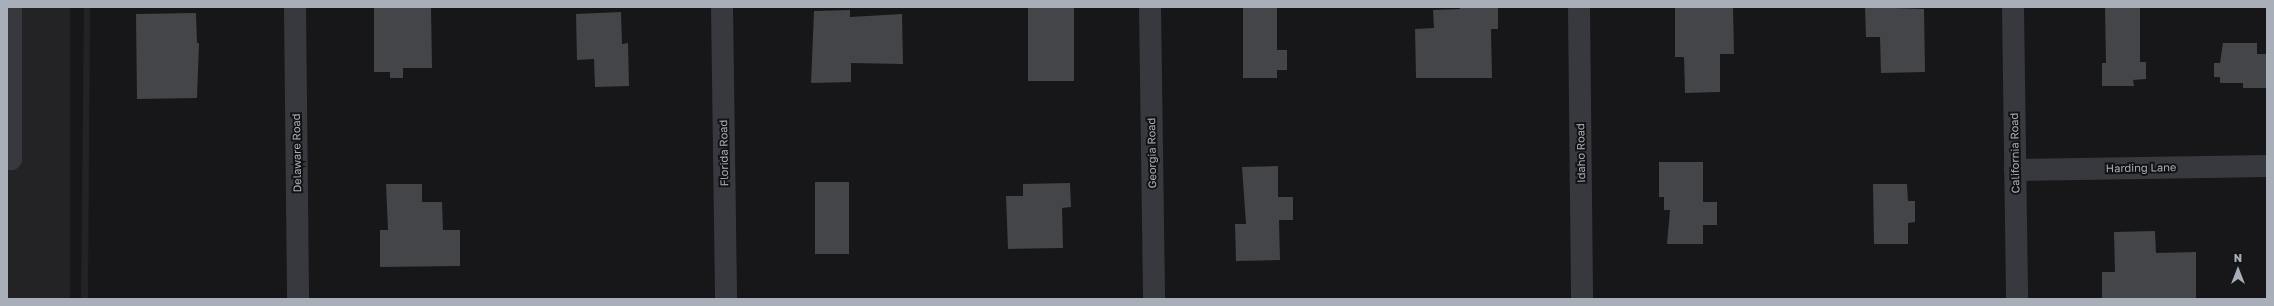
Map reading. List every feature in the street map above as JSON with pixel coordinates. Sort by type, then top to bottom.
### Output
[{"type":"street","points":[[7,159],[11,159],[11,7]]},
{"type":"street","name":"Delaware Road","points":[[295,7],[298,299]]},
{"type":"street","name":"Florida Road","points":[[722,7],[726,299]]},
{"type":"street","name":"Georgia Road","points":[[1150,7],[1154,299]]},
{"type":"street","name":"Idaho Road","points":[[1579,7],[1582,299]]},
{"type":"street","name":"California Road","points":[[2013,7],[2017,299]]},
{"type":"street","name":"Harding Lane","points":[[2015,170],[2267,166]]},
{"type":"shaded area","points":[[7,7],[70,7],[70,299],[7,299]]},
{"type":"shaded area","points":[[84,7],[90,7],[88,299],[81,299]]},
{"type":"building","points":[[374,7],[431,7],[432,68],[403,68],[403,78],[390,78],[390,72],[374,72]]},
{"type":"building","points":[[1028,7],[1074,7],[1074,81],[1028,81]]},
{"type":"building","points":[[1243,7],[1277,7],[1277,50],[1287,50],[1287,70],[1277,70],[1277,78],[1243,78]]},
{"type":"building","points":[[1459,7],[1498,7],[1498,29],[1491,29],[1492,78],[1416,78],[1415,29],[1434,28],[1433,10],[1460,9]]},
{"type":"building","points":[[1675,7],[1733,7],[1734,54],[1720,54],[1720,92],[1685,93],[1684,57],[1675,57]]},
{"type":"building","points":[[1865,7],[1924,9],[1925,72],[1881,73],[1880,37],[1866,37]]},
{"type":"building","points":[[2105,7],[2140,7],[2140,62],[2146,62],[2146,79],[2133,80],[2134,86],[2102,86],[2102,63],[2106,63]]},
{"type":"building","points":[[850,10],[850,17],[902,14],[903,64],[851,63],[851,82],[811,83],[814,11]]},
{"type":"building","points":[[621,12],[622,44],[628,43],[629,86],[595,87],[594,59],[577,60],[576,14]]},
{"type":"building","points":[[196,13],[197,43],[199,43],[197,98],[137,99],[136,14]]},
{"type":"building","points":[[2223,43],[2257,43],[2257,54],[2267,54],[2267,88],[2243,88],[2243,83],[2220,83],[2220,77],[2214,77],[2214,63],[2220,63]]},
{"type":"building","points":[[1659,162],[1703,162],[1703,202],[1717,202],[1717,225],[1703,225],[1703,244],[1667,244],[1670,210],[1664,210],[1664,197],[1659,197]]},
{"type":"building","points":[[1278,166],[1278,197],[1293,197],[1293,220],[1279,220],[1280,260],[1236,261],[1235,224],[1246,224],[1242,167]]},
{"type":"building","points":[[815,182],[849,182],[849,254],[815,254]]},
{"type":"building","points":[[1070,183],[1071,207],[1062,208],[1063,248],[1008,249],[1006,196],[1023,196],[1023,184]]},
{"type":"building","points":[[386,184],[422,184],[422,202],[442,202],[443,230],[460,230],[460,266],[380,267],[380,230],[388,230]]},
{"type":"building","points":[[1873,184],[1907,184],[1908,201],[1915,201],[1915,222],[1908,223],[1908,244],[1874,244]]},
{"type":"building","points":[[2155,231],[2156,253],[2196,252],[2196,299],[2102,299],[2102,272],[2115,272],[2114,232]]}]
